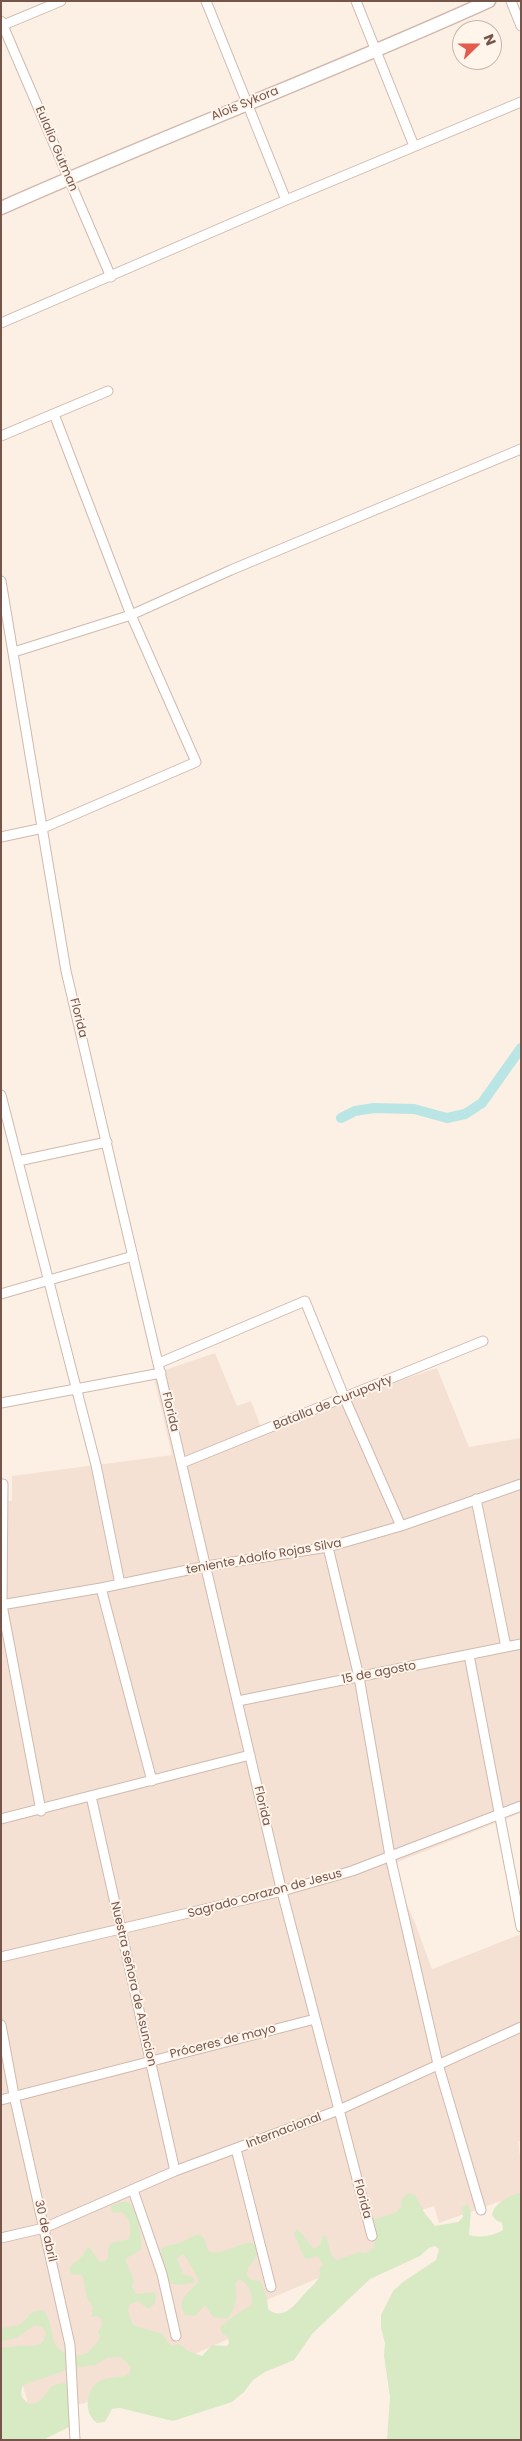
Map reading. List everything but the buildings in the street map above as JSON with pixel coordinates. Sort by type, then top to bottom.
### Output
[{"type":"street","points":[[2,24],[61,1]]},
{"type":"street","points":[[206,1],[286,200]]},
{"type":"street","points":[[356,1],[414,146]]},
{"type":"street","name":"Alois Sykora","points":[[1,208],[247,103],[377,52],[489,1]]},
{"type":"street","points":[[510,1],[521,26]]},
{"type":"street","name":"Eulalio Gutman","points":[[2,24],[111,277]]},
{"type":"street","points":[[1,323],[286,200],[521,102]]},
{"type":"street","points":[[1,436],[108,391]]},
{"type":"street","points":[[1,837],[43,828],[196,762],[131,615],[54,414]]},
{"type":"street","points":[[1,646],[13,648],[131,615],[231,570],[521,449]]},
{"type":"street","name":"Florida","points":[[1,581],[66,971],[282,1891],[372,2236]]},
{"type":"street","points":[[1,1095],[96,1465],[120,1584]]},
{"type":"street","points":[[18,1161],[107,1142]]},
{"type":"street","points":[[1,1294],[133,1256]]},
{"type":"street","points":[[159,1363],[305,1301],[345,1399],[401,1526]]},
{"type":"street","name":"Batalla de Curupayty","points":[[182,1463],[345,1399],[483,1341]]},
{"type":"street","points":[[1,1403],[161,1373]]},
{"type":"street","points":[[3,1484],[2,1605],[41,1811]]},
{"type":"street","name":"teniente Adolfo Rojas Silva","points":[[2,1605],[101,1588],[207,1566],[328,1547],[401,1526],[521,1484]]},
{"type":"street","points":[[476,1499],[506,1647]]},
{"type":"street","points":[[328,1547],[359,1677],[390,1856],[438,2064],[481,2210]]},
{"type":"street","points":[[101,1588],[152,1781]]},
{"type":"street","name":"15 de agosto","points":[[238,1701],[521,1644]]},
{"type":"street","points":[[469,1655],[521,1927]]},
{"type":"street","points":[[1,1819],[41,1811],[91,1796],[250,1755]]},
{"type":"street","name":"Nuestra señora de Asuncion","points":[[91,1796],[175,2171]]},
{"type":"street","name":"Sagrado corazon de Jesus","points":[[1,1957],[282,1891],[352,1871],[521,1806]]},
{"type":"street","name":"Próceres de mayo","points":[[1,2100],[14,2095],[315,2019]]},
{"type":"street","name":"30 de abril","points":[[1,2025],[14,2095],[70,2345],[75,2440]]},
{"type":"street","name":"Internacional","points":[[1,2238],[44,2228],[175,2171],[339,2110],[521,2026]]},
{"type":"street","points":[[236,2149],[271,2287]]},
{"type":"street","points":[[133,2190],[162,2274],[176,2336]]},
{"type":"shaded area","points":[[215,1353],[237,1406],[251,1401],[261,1427],[437,1368],[469,1447],[521,1438],[521,1813],[390,1865],[432,1969],[521,1934],[521,2140],[518,2142],[521,2162],[521,2194],[439,2223],[434,2206],[381,2224],[387,2249],[243,2310],[244,2332],[85,2403],[31,2414],[20,2376],[1,2375],[1,1501],[12,1501],[12,1476],[172,1455],[153,1374]]},
{"type":"green space","points":[[521,2192],[521,2440],[387,2440],[390,2397],[381,2315],[393,2291],[436,2260],[439,2249],[435,2246],[429,2248],[420,2256],[370,2279],[313,2333],[294,2360],[265,2372],[253,2380],[244,2392],[232,2402],[173,2421],[120,2408],[112,2409],[105,2422],[97,2423],[92,2419],[88,2407],[89,2394],[92,2388],[102,2380],[129,2374],[131,2367],[121,2357],[107,2358],[95,2365],[73,2368],[23,2385],[22,2396],[29,2404],[36,2403],[55,2385],[61,2383],[69,2384],[76,2394],[78,2404],[73,2425],[43,2440],[1,2440],[1,2346],[40,2344],[45,2338],[46,2332],[42,2327],[35,2325],[16,2338],[2,2341],[1,2329],[18,2325],[33,2312],[43,2310],[49,2322],[55,2344],[60,2350],[69,2354],[83,2355],[94,2346],[100,2338],[98,2331],[102,2326],[101,2319],[98,2316],[91,2317],[93,2307],[87,2298],[83,2277],[80,2274],[73,2275],[69,2270],[83,2255],[87,2247],[102,2262],[108,2259],[108,2249],[111,2243],[129,2239],[129,2221],[122,2212],[112,2213],[111,2206],[121,2202],[129,2202],[132,2206],[139,2225],[141,2250],[125,2259],[134,2280],[132,2287],[136,2294],[154,2292],[156,2295],[155,2303],[150,2308],[147,2308],[138,2301],[129,2305],[128,2311],[133,2325],[162,2334],[171,2346],[179,2344],[190,2352],[202,2356],[212,2345],[226,2346],[229,2344],[228,2337],[222,2333],[220,2327],[242,2310],[251,2306],[250,2290],[239,2279],[235,2284],[236,2298],[234,2307],[227,2319],[213,2317],[205,2305],[195,2316],[185,2315],[182,2309],[182,2300],[198,2282],[198,2278],[184,2254],[177,2258],[183,2274],[193,2277],[194,2283],[179,2285],[168,2283],[161,2250],[163,2247],[179,2243],[198,2234],[204,2238],[209,2252],[222,2252],[246,2243],[258,2244],[261,2251],[248,2268],[247,2275],[252,2280],[260,2281],[266,2295],[268,2309],[274,2313],[280,2313],[295,2305],[318,2280],[319,2270],[323,2265],[318,2256],[307,2259],[304,2257],[294,2234],[297,2228],[314,2249],[320,2245],[323,2235],[326,2236],[331,2254],[336,2260],[360,2252],[366,2253],[375,2247],[372,2220],[395,2213],[401,2207],[401,2200],[408,2193],[415,2195],[424,2212],[435,2226],[458,2222],[463,2217],[462,2207],[467,2204],[471,2210],[469,2235],[486,2236],[503,2230],[502,2223],[492,2215],[496,2206],[503,2200]]},
{"type":"waterway","points":[[341,1118],[355,1111],[374,1108],[414,1109],[447,1118],[465,1114],[482,1103],[521,1048]]}]
